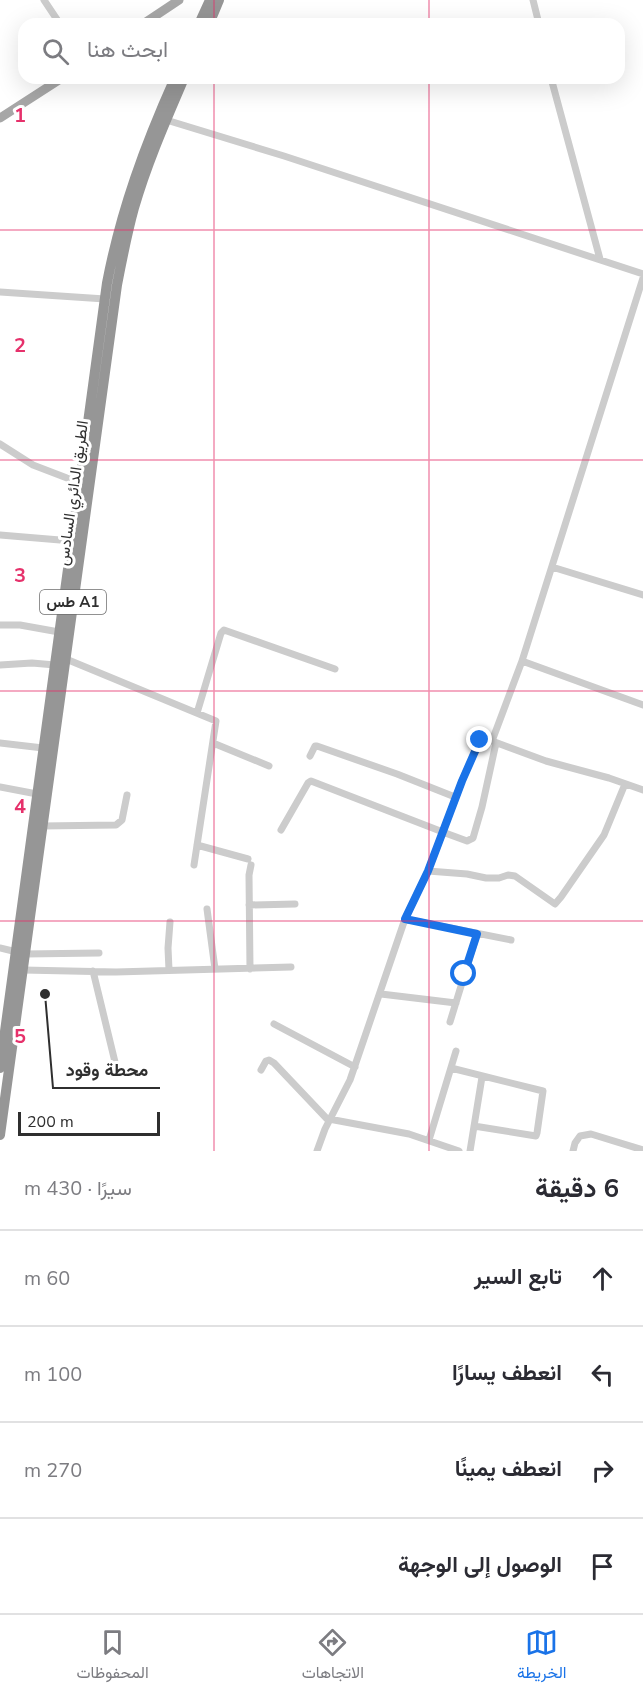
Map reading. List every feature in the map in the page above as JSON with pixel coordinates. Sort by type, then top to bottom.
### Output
[{"type":"highway","points":[[202,18],[210,0]]},
{"type":"highway","points":[[212,18],[219,0]]},
{"type":"highway","name":"الطريق الدائري السادس","points":[[0,1068],[42,826],[59,632],[105,299],[123,249],[134,193],[173,84]]},
{"type":"highway","name":"الطريق الدائري السادس","points":[[162,118],[181,84]]},
{"type":"highway","name":"الطريق الدائري السادس","points":[[0,1136],[23,970],[21,953],[43,748],[57,672],[66,659],[112,284]]},
{"type":"main road","points":[[152,18],[179,0]]},
{"type":"main road","points":[[0,118],[53,84]]},
{"type":"street","points":[[44,0],[56,18]]},
{"type":"street","points":[[533,0],[538,18]]},
{"type":"street","points":[[553,84],[600,259]]},
{"type":"street","points":[[162,118],[600,259],[643,276],[522,661],[494,742],[482,807],[472,838],[467,841],[311,782],[308,783],[281,830]]},
{"type":"street","points":[[0,292],[105,299]]},
{"type":"street","points":[[0,444],[33,465],[80,483]]},
{"type":"street","points":[[0,536],[72,540]]},
{"type":"street","points":[[552,567],[643,595]]},
{"type":"street","points":[[0,625],[20,625],[59,632]]},
{"type":"street","points":[[197,713],[221,633],[224,630],[335,669]]},
{"type":"street","points":[[66,659],[216,721],[194,865]]},
{"type":"street","points":[[522,661],[643,705]]},
{"type":"street","points":[[0,665],[32,663],[57,672]]},
{"type":"street","points":[[316,1151],[355,1067],[405,919],[428,871],[455,797],[480,740],[494,742],[546,761],[643,790]]},
{"type":"street","points":[[0,743],[43,748]]},
{"type":"street","points":[[213,743],[269,766]]},
{"type":"street","points":[[310,756],[317,746],[455,797]]},
{"type":"street","points":[[428,871],[486,878],[515,876],[555,904],[604,835],[625,784]]},
{"type":"street","points":[[0,787],[37,794]]},
{"type":"street","points":[[42,826],[116,825],[122,820],[127,795]]},
{"type":"street","points":[[197,845],[250,862],[250,969]]},
{"type":"street","points":[[249,905],[295,904]]},
{"type":"street","points":[[207,909],[215,969]]},
{"type":"street","points":[[405,919],[511,940]]},
{"type":"street","points":[[169,970],[170,922]]},
{"type":"street","points":[[450,1022],[477,934]]},
{"type":"street","points":[[0,948],[21,953],[99,953]]},
{"type":"street","points":[[23,970],[291,967]]},
{"type":"street","points":[[93,971],[115,1062]]},
{"type":"street","points":[[381,994],[456,1003]]},
{"type":"street","points":[[274,1024],[355,1067]]},
{"type":"street","points":[[429,1140],[456,1051]]},
{"type":"street","points":[[261,1070],[266,1061],[274,1063],[329,1120],[409,1134],[459,1151]]},
{"type":"street","points":[[451,1068],[543,1091],[536,1136],[474,1126]]},
{"type":"street","points":[[470,1151],[483,1077]]},
{"type":"street","points":[[573,1151],[580,1136],[591,1134],[643,1151]]},
{"type":"place","name":"محطة وقود","points":[[45,994]]},
{"type":"route","points":[[464,974],[477,934],[405,919],[428,871],[480,740]]}]
